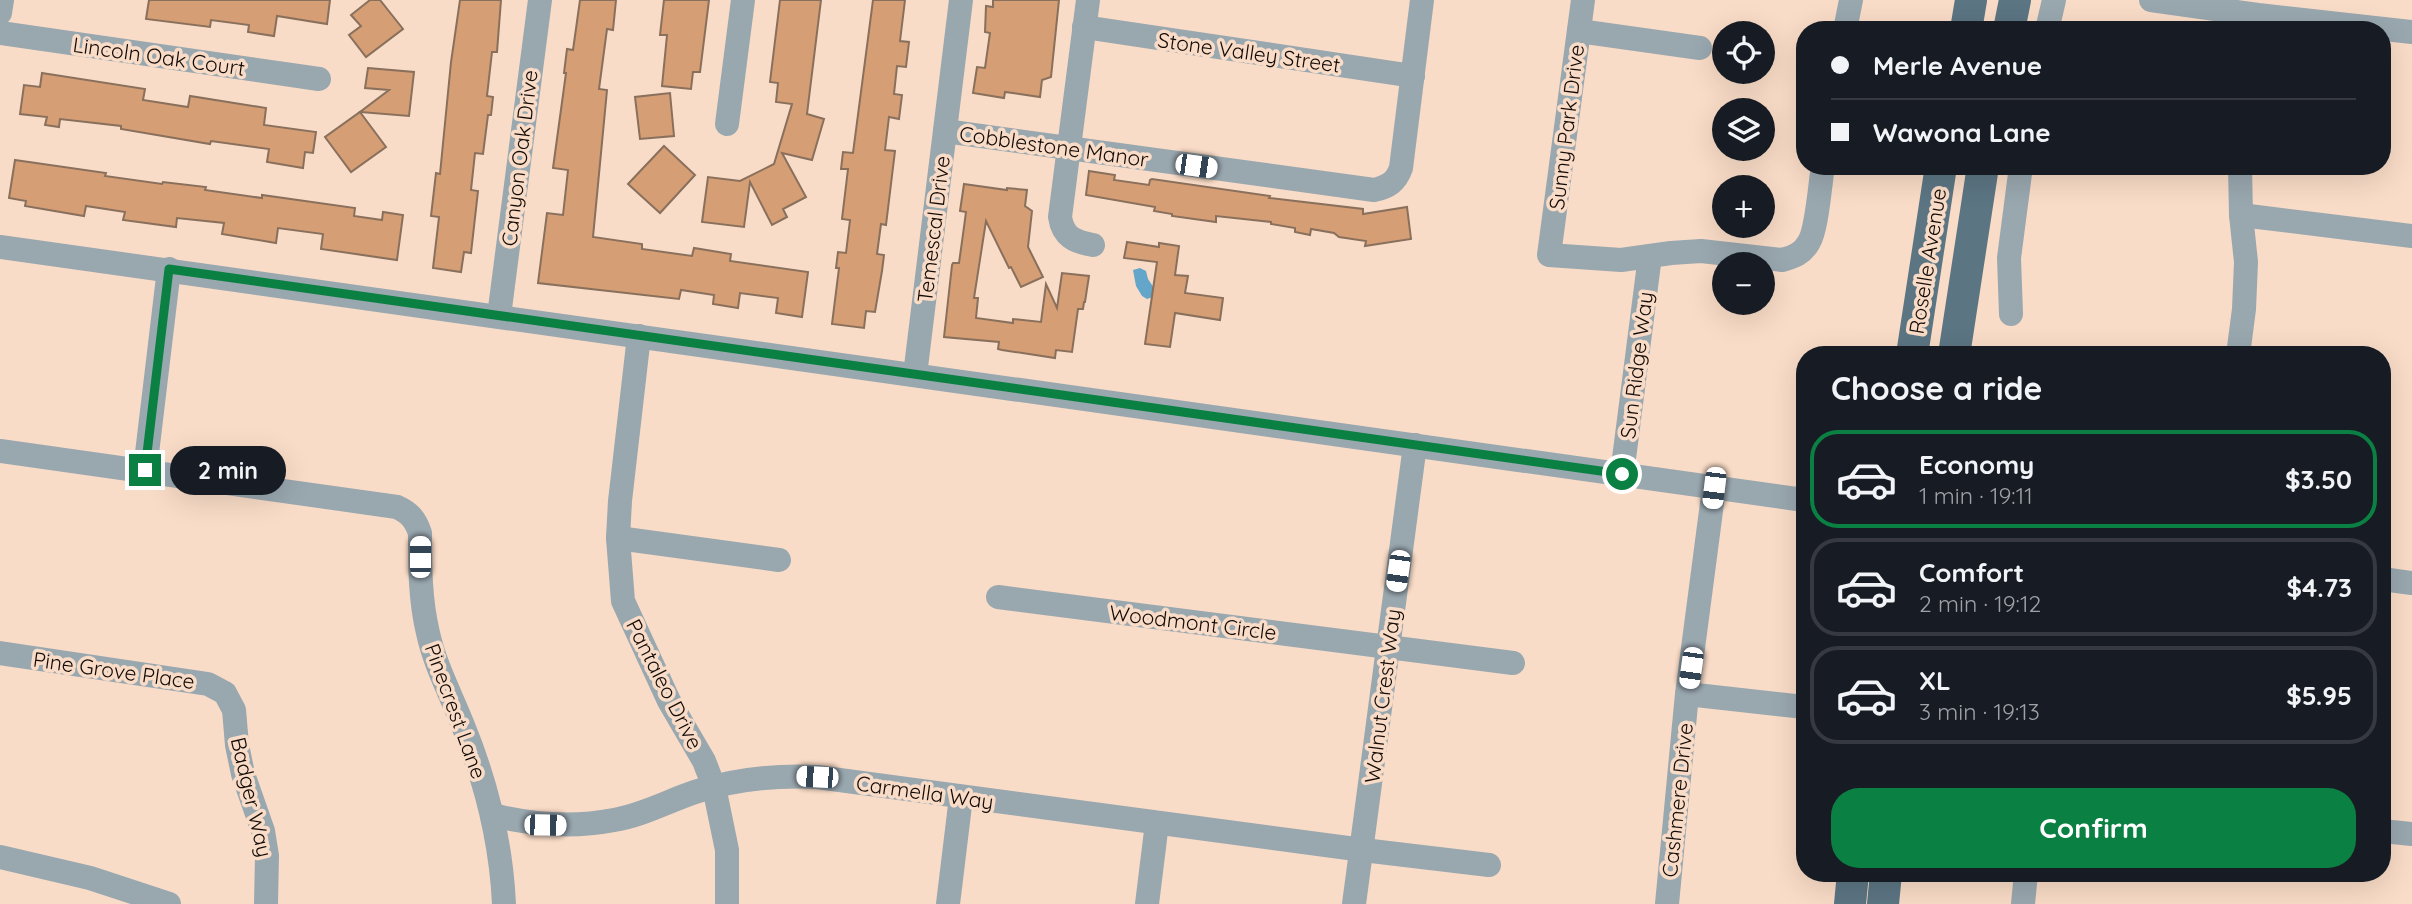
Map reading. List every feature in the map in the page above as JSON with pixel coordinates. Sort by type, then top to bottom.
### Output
[{"type":"main road","points":[[1967,21],[1972,0]]},
{"type":"main road","points":[[2011,21],[2015,0]]},
{"type":"main road","name":"Roselle Avenue","points":[[1913,346],[1940,175]]},
{"type":"main road","name":"Roselle Avenue","points":[[1955,346],[1982,175]]},
{"type":"main road","points":[[1850,904],[1852,882]]},
{"type":"main road","points":[[1883,904],[1885,882]]},
{"type":"street","points":[[0,13],[2,0]]},
{"type":"street","name":"Canyon Oak Drive","points":[[499,316],[540,0]]},
{"type":"street","points":[[727,124],[743,0]]},
{"type":"street","name":"Temescal Drive","points":[[915,375],[961,0]]},
{"type":"street","points":[[1088,0],[1060,217],[1061,226],[1068,236],[1077,242],[1093,245]]},
{"type":"street","name":"Cobblestone Manor","points":[[945,131],[1374,190],[1391,183],[1401,169],[1422,0]]},
{"type":"street","name":"Sunny Park Drive","points":[[1583,0],[1549,255],[1621,260],[1650,256]]},
{"type":"street","points":[[1847,21],[1851,0]]},
{"type":"street","points":[[2049,21],[2054,0]]},
{"type":"street","points":[[2151,0],[2312,21]]},
{"type":"street","name":"Stone Valley Street","points":[[1084,27],[1413,76]]},
{"type":"street","points":[[2391,30],[2412,32]]},
{"type":"street","points":[[1579,31],[1700,48]]},
{"type":"street","name":"Lincoln Oak Court","points":[[0,33],[318,79]]},
{"type":"street","points":[[1650,256],[1701,251],[1782,260],[1801,252],[1812,235],[1822,175]]},
{"type":"street","points":[[2011,314],[2009,258],[2020,175]]},
{"type":"street","points":[[2239,346],[2246,262],[2240,175]]},
{"type":"street","points":[[2241,215],[2412,236]]},
{"type":"street","points":[[0,247],[1796,499]]},
{"type":"street","name":"Sun Ridge Way","points":[[1622,474],[1650,256]]},
{"type":"street","points":[[0,451],[145,470],[169,269]]},
{"type":"street","name":"Pantaleo Drive","points":[[639,337],[620,501],[618,538],[623,601],[669,701],[704,761],[714,787],[727,850],[727,904]]},
{"type":"street","name":"Walnut Crest Way","points":[[1354,904],[1415,445]]},
{"type":"street","name":"Pinecrest Lane","points":[[145,470],[397,507],[413,518],[420,533],[421,596],[428,634],[439,671],[480,769],[498,842],[504,904]]},
{"type":"street","name":"Cashmere Drive","points":[[1667,904],[1687,694],[1714,488]]},
{"type":"street","points":[[618,538],[779,560]]},
{"type":"street","points":[[2391,580],[2412,583]]},
{"type":"street","name":"Woodmont Circle","points":[[998,597],[1513,663]]},
{"type":"street","name":"Pine Grove Place","points":[[0,653],[208,684],[225,693]]},
{"type":"street","name":"Badger Way","points":[[225,693],[234,710],[243,774],[263,831],[268,865],[266,904]]},
{"type":"street","points":[[1687,694],[1796,706]]},
{"type":"street","name":"Carmella Way","points":[[492,816],[545,825],[581,825],[616,820],[714,787],[751,779],[803,776],[1489,865]]},
{"type":"street","points":[[948,904],[961,797]]},
{"type":"street","points":[[1147,904],[1157,823]]},
{"type":"street","points":[[2391,832],[2412,834]]},
{"type":"street","points":[[0,857],[90,878],[169,904]]},
{"type":"street","points":[[2023,904],[2025,882]]},
{"type":"water","points":[[1140,268],[1146,271],[1156,291],[1153,297],[1147,299],[1136,286],[1133,270]]},
{"type":"building","points":[[149,0],[330,0],[327,24],[277,16],[274,36],[248,32],[249,25],[211,20],[210,27],[146,19]]},
{"type":"building","points":[[370,0],[380,0],[403,29],[366,57],[349,35],[361,26],[351,15]]},
{"type":"building","points":[[460,0],[501,0],[497,52],[492,52],[487,96],[493,97],[491,115],[488,115],[483,154],[475,153],[471,190],[478,191],[471,253],[464,252],[461,272],[433,268],[439,217],[431,216],[436,173],[440,174]]},
{"type":"building","points":[[580,0],[616,0],[613,30],[607,29],[599,89],[607,90],[593,237],[642,244],[642,249],[692,256],[694,248],[731,254],[730,261],[808,272],[802,317],[776,313],[778,298],[740,293],[738,308],[713,304],[714,295],[681,290],[679,299],[538,283],[547,213],[563,215],[568,170],[553,168],[567,49],[573,50]]},
{"type":"building","points":[[664,0],[709,0],[700,72],[693,72],[691,89],[662,86],[667,35],[660,35]]},
{"type":"building","points":[[780,0],[821,0],[807,114],[824,119],[812,160],[782,153],[806,197],[783,209],[787,217],[772,225],[750,182],[744,227],[702,222],[708,177],[740,181],[774,164],[792,104],[776,102],[778,83],[770,82]]},
{"type":"building","points":[[873,0],[905,0],[900,41],[909,42],[906,67],[897,66],[894,94],[902,95],[899,119],[889,117],[885,150],[895,151],[886,225],[881,224],[877,254],[884,255],[882,271],[875,312],[866,311],[864,328],[832,324],[839,268],[836,268],[838,252],[846,253],[850,220],[842,219],[848,169],[841,169],[843,152],[853,153]]},
{"type":"building","points":[[993,0],[1059,0],[1051,77],[1042,80],[1040,97],[1005,92],[1004,98],[973,93],[977,67],[985,68],[990,33],[985,32],[986,6],[993,7]]},
{"type":"building","points":[[368,68],[414,72],[409,116],[360,112],[389,90],[365,88]]},
{"type":"building","points":[[42,73],[145,89],[143,100],[188,107],[190,96],[266,108],[264,125],[316,132],[313,153],[305,152],[303,168],[267,162],[269,149],[211,141],[210,144],[121,129],[121,126],[60,119],[59,127],[45,125],[47,117],[20,114],[24,85],[40,87]]},
{"type":"building","points":[[670,93],[674,136],[640,139],[635,97]]},
{"type":"building","points":[[360,112],[386,147],[351,172],[325,137]]},
{"type":"building","points":[[664,146],[695,175],[660,213],[628,184]]},
{"type":"building","points":[[15,160],[106,173],[105,176],[355,208],[354,216],[382,220],[383,212],[403,215],[397,260],[321,249],[323,234],[278,228],[276,243],[222,234],[224,223],[177,218],[176,227],[123,220],[125,212],[86,206],[84,216],[25,206],[26,201],[9,198]]},
{"type":"building","points":[[1089,171],[1115,175],[1114,180],[1149,185],[1152,179],[1270,196],[1269,198],[1363,209],[1363,214],[1407,207],[1411,239],[1365,246],[1366,241],[1311,229],[1310,235],[1295,232],[1295,228],[1271,222],[1216,216],[1216,222],[1172,216],[1154,211],[1155,207],[1086,195]]},
{"type":"building","points":[[964,184],[1027,190],[1025,206],[1032,211],[1028,247],[1043,277],[1021,287],[986,221],[974,298],[978,298],[976,318],[1013,323],[1013,319],[1041,322],[1046,284],[1057,308],[1062,273],[1089,276],[1083,309],[1078,309],[1072,352],[1056,350],[1055,358],[998,349],[999,342],[944,337],[952,265],[959,263],[966,212],[960,211]]},
{"type":"building","points":[[1127,242],[1159,247],[1159,243],[1179,246],[1175,275],[1188,276],[1185,293],[1223,298],[1220,320],[1175,313],[1170,347],[1145,344],[1157,262],[1124,258]]},
{"type":"route","points":[[145,470],[169,269],[1622,474]]}]
